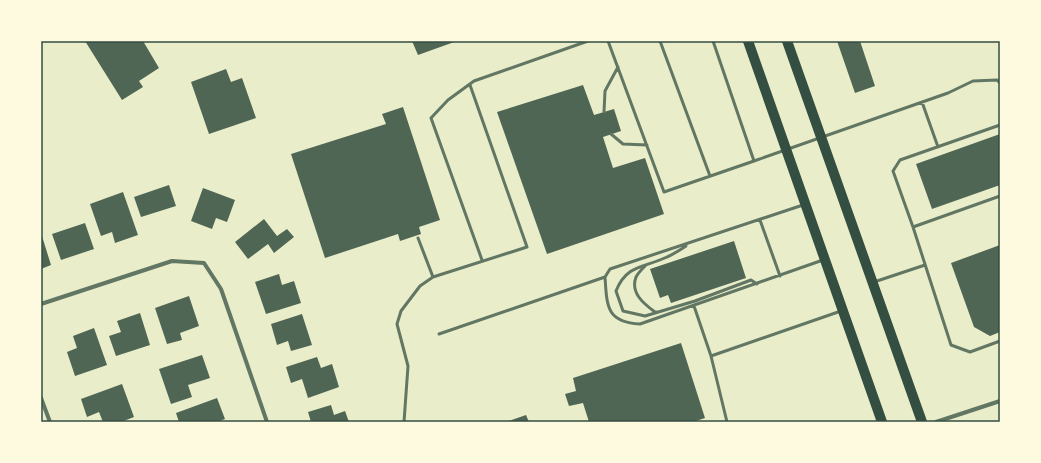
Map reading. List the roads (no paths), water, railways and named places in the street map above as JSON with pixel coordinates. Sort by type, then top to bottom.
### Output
[{"type":"main road","points":[[748,41],[882,422]]},
{"type":"main road","points":[[786,41],[922,422]]},
{"type":"street","points":[[41,304],[172,261],[204,263],[221,289],[267,422]]},
{"type":"street","points":[[41,398],[50,422]]},
{"type":"street","points":[[936,422],[1000,401]]},
{"type":"lane","points":[[482,260],[431,118],[448,100],[474,81],[588,41]]},
{"type":"lane","points":[[608,41],[664,192],[922,102],[973,82],[997,80],[1000,83]]},
{"type":"lane","points":[[660,41],[710,176]]},
{"type":"lane","points":[[713,41],[754,161]]},
{"type":"lane","points":[[604,112],[605,91],[618,67]]},
{"type":"lane","points":[[404,422],[408,366],[397,324],[401,311],[420,286],[432,277],[526,246],[470,85]]},
{"type":"lane","points":[[922,102],[938,146]]},
{"type":"lane","points":[[1000,125],[900,160],[893,171],[913,227],[951,345],[970,352],[1000,341]]},
{"type":"lane","points":[[611,134],[623,144],[647,146]]},
{"type":"lane","points":[[913,227],[1000,196]]},
{"type":"lane","points":[[439,334],[604,277],[610,269],[805,204]]},
{"type":"lane","points":[[760,220],[780,276]]},
{"type":"lane","points":[[418,238],[432,277]]},
{"type":"lane","points":[[691,243],[668,257],[632,269],[621,279],[616,291],[623,311],[645,316],[751,280],[757,284]]},
{"type":"lane","points":[[604,277],[606,300],[614,317],[625,323],[640,324],[825,260]]},
{"type":"lane","points":[[646,264],[636,277],[635,288],[637,295],[642,303],[655,312],[662,311]]},
{"type":"lane","points":[[872,283],[925,265]]},
{"type":"lane","points":[[694,306],[711,356],[727,422]]},
{"type":"lane","points":[[711,356],[843,311]]}]
